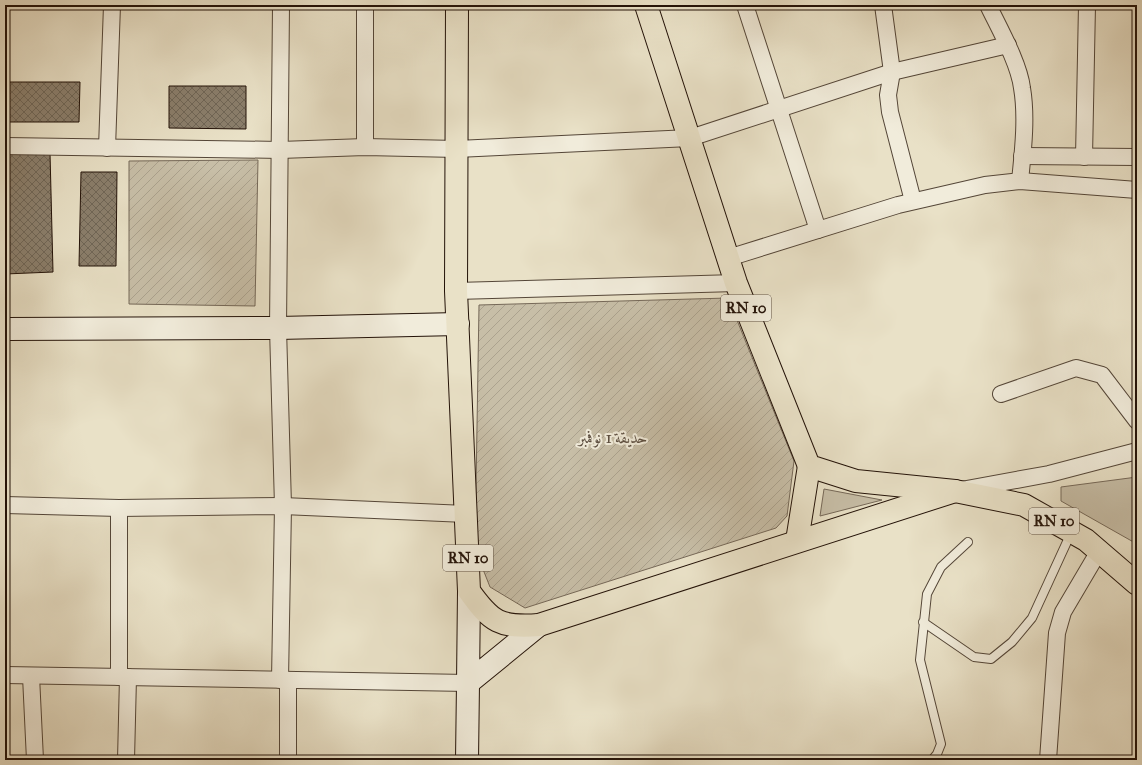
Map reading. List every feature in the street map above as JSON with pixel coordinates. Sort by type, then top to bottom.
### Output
[{"type":"main road","name":"RN 10","points":[[457,5],[456,291],[469,591],[485,613],[500,622],[516,627],[539,625],[954,491]]},
{"type":"main road","name":"RN 10","points":[[646,5],[736,283],[809,466],[856,481],[954,491],[1024,505],[1072,531],[1099,551],[1137,584]]},
{"type":"main road","points":[[797,541],[809,466]]},
{"type":"street","points":[[107,148],[112,5]]},
{"type":"street","points":[[282,5],[278,328],[283,506],[284,680],[288,760]]},
{"type":"street","points":[[365,147],[366,5]]},
{"type":"street","points":[[745,5],[818,230]]},
{"type":"street","points":[[883,5],[892,72],[888,95],[890,112],[913,201]]},
{"type":"street","points":[[988,5],[1008,46],[1022,86],[1024,101],[1020,180]]},
{"type":"street","points":[[1084,157],[1087,5]]},
{"type":"street","points":[[5,146],[280,150],[365,147],[457,149],[690,138],[892,72],[1008,46]]},
{"type":"street","points":[[1022,156],[1137,157]]},
{"type":"street","points":[[728,258],[913,201],[985,185],[1020,180],[1137,190]]},
{"type":"street","points":[[456,291],[736,283]]},
{"type":"street","points":[[5,329],[278,328],[458,324]]},
{"type":"street","points":[[1001,394],[1076,368],[1102,375],[1137,421]]},
{"type":"street","points":[[954,491],[1049,474],[1137,451]]},
{"type":"street","points":[[5,505],[119,508],[283,506],[466,514]]},
{"type":"street","points":[[119,508],[126,760]]},
{"type":"street","points":[[1048,760],[1057,633],[1063,612],[1099,551]]},
{"type":"street","points":[[467,760],[469,591]]},
{"type":"street","points":[[5,675],[468,683],[539,625]]},
{"type":"street","points":[[31,676],[35,760]]},
{"type":"lane","points":[[923,622],[974,657],[991,659],[1012,642],[1032,618],[1072,531]]},
{"type":"lane","points":[[932,760],[937,754],[941,744],[920,660],[927,594],[941,567],[968,542]]},
{"type":"green space","points":[[258,160],[255,306],[129,304],[129,161]]},
{"type":"green space","name":"حديقة 1 نوفمبر","points":[[728,298],[794,461],[787,516],[776,528],[525,608],[490,587],[475,549],[479,305]]},
{"type":"green space","points":[[1137,477],[1137,544],[1061,501],[1061,487]]},
{"type":"green space","points":[[824,489],[882,500],[820,516]]},
{"type":"building","points":[[5,82],[80,82],[79,122],[5,122]]},
{"type":"building","points":[[169,86],[246,86],[246,129],[169,128]]},
{"type":"building","points":[[50,153],[53,272],[5,274],[5,154]]},
{"type":"building","points":[[81,172],[117,172],[116,266],[79,266]]}]
